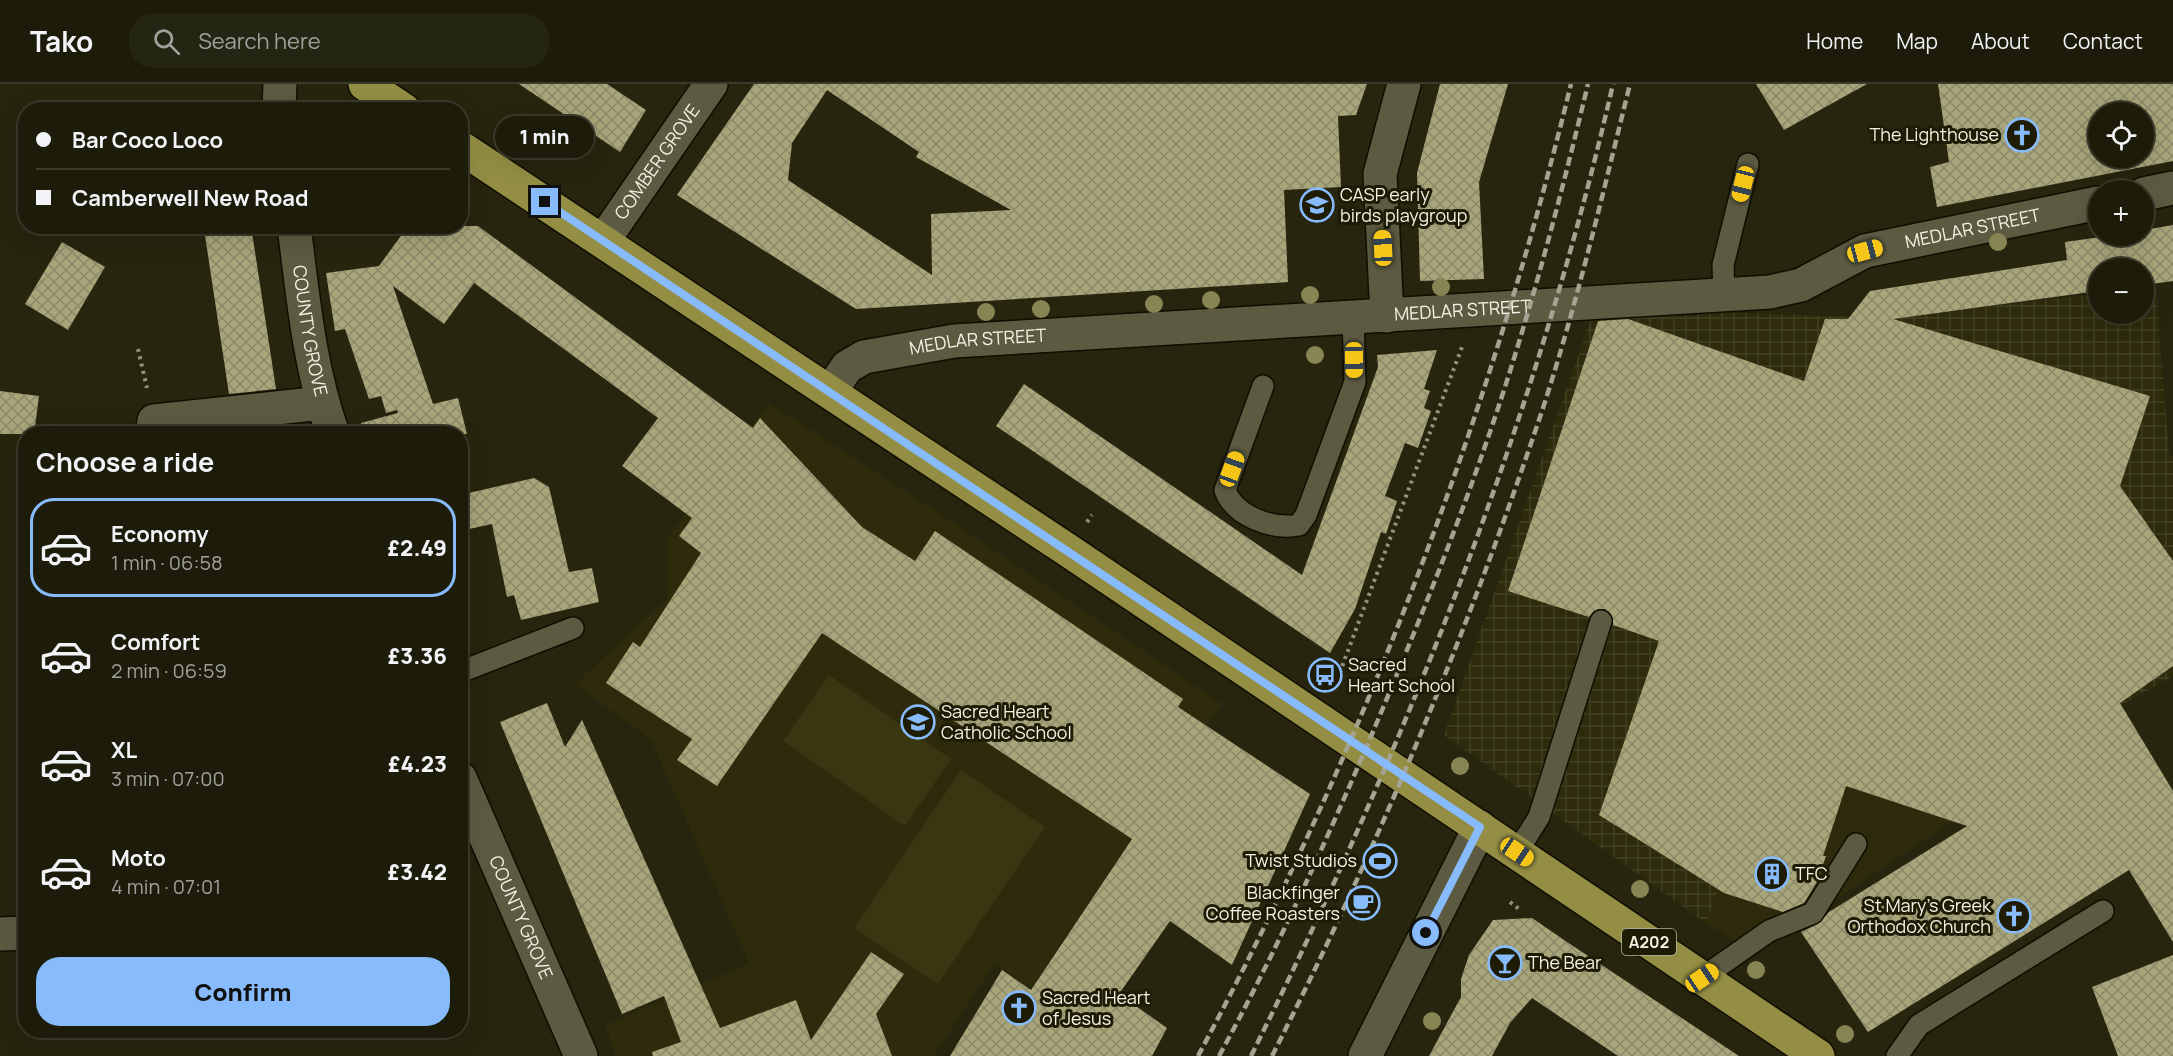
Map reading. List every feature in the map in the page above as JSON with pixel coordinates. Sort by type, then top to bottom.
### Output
[{"type":"highway","points":[[365,84],[392,102]]},
{"type":"highway","name":"A202","points":[[468,152],[1480,827],[1818,1056]]},
{"type":"street","points":[[279,102],[280,84]]},
{"type":"street","name":"COMBER GROVE","points":[[603,241],[711,84]]},
{"type":"street","points":[[1387,316],[1380,174],[1404,84]]},
{"type":"street","points":[[2154,192],[2173,188]]},
{"type":"street","name":"MEDLAR STREET","points":[[830,392],[848,367],[864,357],[954,341],[1770,292],[1801,285],[1865,251],[2088,205]]},
{"type":"street","name":"COUNTY GROVE","points":[[295,234],[311,353],[322,403],[330,426]]},
{"type":"street","points":[[153,426],[154,421],[322,403]]},
{"type":"street","name":"COUNTY GROVE","points":[[468,819],[471,834],[581,1056]]},
{"type":"street","points":[[1365,1056],[1480,827]]},
{"type":"street","points":[[0,934],[18,933]]},
{"type":"lane","points":[[1724,295],[1723,265],[1748,164]]},
{"type":"lane","points":[[1263,386],[1225,490],[1228,500],[1241,512],[1273,525],[1287,527],[1299,525],[1306,515],[1355,382],[1353,318]]},
{"type":"lane","points":[[1517,852],[1539,817],[1601,621]]},
{"type":"lane","points":[[468,669],[573,628]]},
{"type":"lane","points":[[1702,978],[1769,931],[1813,912],[1856,844]]},
{"type":"lane","points":[[1897,1056],[1919,1025],[2103,911]]},
{"type":"path","points":[[1337,680],[1460,359],[1470,310]]},
{"type":"path","points":[[1510,902],[1519,909]]},
{"type":"shaded area","points":[[2154,288],[2156,288],[2169,456],[2173,456],[2173,676],[2120,706],[1816,699],[1740,830],[1706,923],[1444,735],[1595,308],[1890,318],[2088,295],[2088,324],[2154,324]]},
{"type":"shaded area","name":"Sacred Heart Catholic School","points":[[769,403],[939,513],[1222,704],[1031,988],[994,964],[934,1056],[616,1056],[605,1025],[749,963],[651,740],[575,684],[667,599],[668,537]]},
{"type":"shaded area","points":[[829,675],[951,759],[905,826],[783,741]]},
{"type":"shaded area","points":[[1778,716],[2036,766],[1754,954],[1706,923]]},
{"type":"shaded area","points":[[961,770],[1045,827],[938,984],[854,928]]},
{"type":"building","points":[[519,84],[607,84],[646,110],[620,152]]},
{"type":"building","points":[[754,84],[1367,84],[1356,115],[1338,116],[1341,187],[1284,190],[1288,282],[856,309],[677,195]],"holes":[[[827,90],[919,152],[916,157],[1011,210],[931,214],[932,275],[788,180],[792,143]]]},
{"type":"building","points":[[1440,84],[1508,84],[1479,182],[1484,279],[1420,281],[1417,173]]},
{"type":"building","points":[[1756,84],[1867,84],[1784,130]]},
{"type":"building","name":"The Lighthouse","points":[[1938,84],[2173,84],[2173,161],[2154,165],[2154,102],[2088,102],[2088,168],[2137,168],[1937,207],[1930,167],[1949,162]]},
{"type":"building","points":[[2173,225],[2173,281],[2154,284],[2154,258],[2088,258],[2088,292],[1893,319],[2150,396],[2120,486],[2173,561],[2173,666],[2120,703],[2173,791],[2173,942],[2129,870],[1868,1032],[1801,932],[1818,924],[1829,912],[1967,826],[1846,786],[1817,882],[1804,903],[1783,912],[1724,893],[1599,815],[1659,641],[1613,625],[1613,618],[1605,609],[1598,609],[1589,617],[1508,591],[1598,321],[1628,319],[1804,381],[1825,319],[1848,319],[1870,291],[2067,260],[2065,242],[2088,239],[2088,246],[2154,246],[2154,228]]},
{"type":"building","points":[[468,226],[478,226],[753,428],[760,418],[862,527],[915,561],[935,531],[1183,699],[1178,707],[1310,794],[1232,965],[1170,921],[1119,994],[1167,1028],[1152,1056],[950,1056],[1002,970],[1031,990],[1132,839],[822,633],[717,786],[677,760],[692,739],[606,683],[633,642],[640,647],[701,553],[679,536],[692,518],[622,466],[658,418],[474,283],[444,324],[393,286],[433,404],[458,398],[465,426],[361,426],[361,423],[398,413],[397,410],[386,413],[381,396],[369,399],[345,329],[335,331],[326,273],[379,266],[402,234],[468,234]]},
{"type":"building","points":[[205,234],[252,234],[276,389],[229,394]]},
{"type":"building","points":[[62,242],[105,267],[68,330],[25,304]]},
{"type":"building","points":[[1437,350],[1424,389],[1430,391],[1424,408],[1431,411],[1418,448],[1405,443],[1385,496],[1397,501],[1386,534],[1381,532],[1355,609],[1330,653],[996,426],[1024,384],[1302,575],[1378,367],[1377,355]]},
{"type":"building","points":[[0,391],[39,396],[35,426],[18,426],[18,434],[0,434]]},
{"type":"building","points":[[534,478],[549,487],[569,572],[592,568],[599,602],[521,620],[514,595],[507,597],[492,524],[468,529],[468,493]]},
{"type":"building","points":[[547,703],[565,747],[582,720],[720,1028],[796,1000],[811,1040],[871,952],[904,974],[876,1014],[892,1056],[653,1056],[652,1052],[681,1042],[664,996],[622,1014],[500,722]]},
{"type":"building","points":[[1532,918],[1739,1056],[1618,1056],[1532,998],[1510,1023],[1492,1056],[1429,1056],[1461,997],[1461,979],[1469,955],[1493,920]]},
{"type":"building","points":[[2173,955],[2173,1056],[2118,1056],[2092,987]]},
{"type":"railway","points":[[1198,1056],[1258,940],[1314,822],[1415,582],[1460,459],[1501,335],[1538,210],[1571,84]]},
{"type":"railway","points":[[1219,1056],[1280,937],[1336,816],[1451,540],[1487,441],[1519,342],[1538,278],[1588,84]]},
{"type":"railway","points":[[1251,1056],[1362,821],[1413,702],[1461,580],[1546,335],[1582,210],[1613,84]]},
{"type":"railway","points":[[1272,1056],[1311,978],[1384,819],[1419,739],[1483,576],[1555,371],[1630,84]]},
{"type":"place","name":"The Lighthouse","points":[[2022,135]]},
{"type":"place","name":"CASP early birds playgroup","points":[[1317,205]]},
{"type":"place","name":"Sacred Heart School","points":[[1325,675]]},
{"type":"place","name":"Sacred Heart Catholic School","points":[[918,722]]},
{"type":"place","name":"Twist Studios","points":[[1380,861]]},
{"type":"place","name":"TFC","points":[[1772,874]]},
{"type":"place","name":"Blackfinger Coffee Roasters","points":[[1363,903]]},
{"type":"place","name":"St Mary's Greek Orthodox Church","points":[[2014,916]]},
{"type":"place","name":"The Bear","points":[[1505,963]]},
{"type":"place","name":"Sacred Heart of Jesus","points":[[1019,1008]]},
{"type":"route","points":[[545,202],[1480,827],[1426,933]]}]
